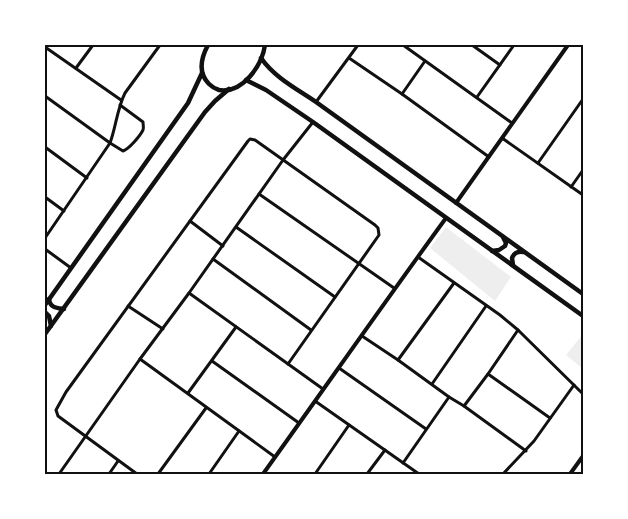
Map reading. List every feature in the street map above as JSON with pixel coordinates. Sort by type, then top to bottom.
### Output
[{"type":"main road","points":[[45,305],[188,103],[202,73],[204,52],[208,45]]},
{"type":"main road","points":[[45,334],[205,112],[229,90],[246,80],[256,69],[265,45]]},
{"type":"main road","points":[[261,58],[272,72],[583,294]]},
{"type":"main road","points":[[202,73],[207,83],[213,88],[229,90]]},
{"type":"main road","points":[[246,80],[266,90],[312,122],[583,316]]},
{"type":"main road","points":[[492,251],[499,250],[505,246],[506,243],[503,237]]},
{"type":"main road","points":[[514,267],[513,255],[525,252]]},
{"type":"main road","points":[[49,300],[52,306],[64,309]]},
{"type":"main road","points":[[45,312],[49,316],[51,326]]},
{"type":"street","points":[[76,68],[93,45]]},
{"type":"street","points":[[45,238],[110,143],[124,94],[160,45]]},
{"type":"street","points":[[316,102],[358,45]]},
{"type":"street","points":[[472,45],[500,65]]},
{"type":"street","points":[[477,98],[514,45]]},
{"type":"street","points":[[456,203],[568,45]]},
{"type":"street","points":[[406,46],[512,123]]},
{"type":"street","points":[[45,47],[121,100]]},
{"type":"street","points":[[349,58],[488,157]]},
{"type":"street","points":[[402,94],[425,61]]},
{"type":"street","points":[[45,96],[110,143],[125,151],[143,130],[144,125],[143,122],[120,105]]},
{"type":"street","points":[[538,163],[583,99]]},
{"type":"street","points":[[59,474],[312,122]]},
{"type":"street","points":[[502,138],[583,195]]},
{"type":"street","points":[[137,474],[58,416],[56,410],[66,392],[250,139],[283,160],[378,228],[379,235],[288,364]]},
{"type":"street","points":[[45,147],[87,178]]},
{"type":"street","points":[[571,187],[583,170]]},
{"type":"street","points":[[259,194],[394,288]]},
{"type":"street","points":[[45,197],[64,211]]},
{"type":"street","points":[[271,474],[264,472],[446,218]]},
{"type":"street","points":[[190,221],[223,246]]},
{"type":"street","points":[[236,227],[335,297]]},
{"type":"street","points":[[45,249],[71,268]]},
{"type":"street","points":[[418,257],[518,330],[583,394]]},
{"type":"street","points":[[213,260],[311,330]]},
{"type":"street","points":[[398,360],[454,282]]},
{"type":"street","points":[[189,294],[323,389]]},
{"type":"street","points":[[128,306],[163,329]]},
{"type":"street","points":[[432,384],[486,306]]},
{"type":"street","points":[[188,393],[236,327]]},
{"type":"street","points":[[464,406],[518,330]]},
{"type":"street","points":[[362,336],[526,451]]},
{"type":"street","points":[[140,359],[275,457]]},
{"type":"street","points":[[212,361],[299,423]]},
{"type":"street","points":[[339,368],[426,429]]},
{"type":"street","points":[[488,374],[550,418]]},
{"type":"street","points":[[503,474],[534,441],[574,385]]},
{"type":"street","points":[[403,463],[449,397]]},
{"type":"street","points":[[315,401],[418,474]]},
{"type":"street","points":[[158,474],[206,408]]},
{"type":"street","points":[[314,474],[349,425]]},
{"type":"street","points":[[209,474],[240,431]]},
{"type":"street","points":[[367,474],[385,450]]},
{"type":"street","points":[[570,474],[583,456]]},
{"type":"street","points":[[109,474],[118,461]]},
{"type":"shaded area","points":[[446,227],[511,277],[495,301],[430,248]]},
{"type":"shaded area","points":[[583,334],[583,369],[566,355]]}]
